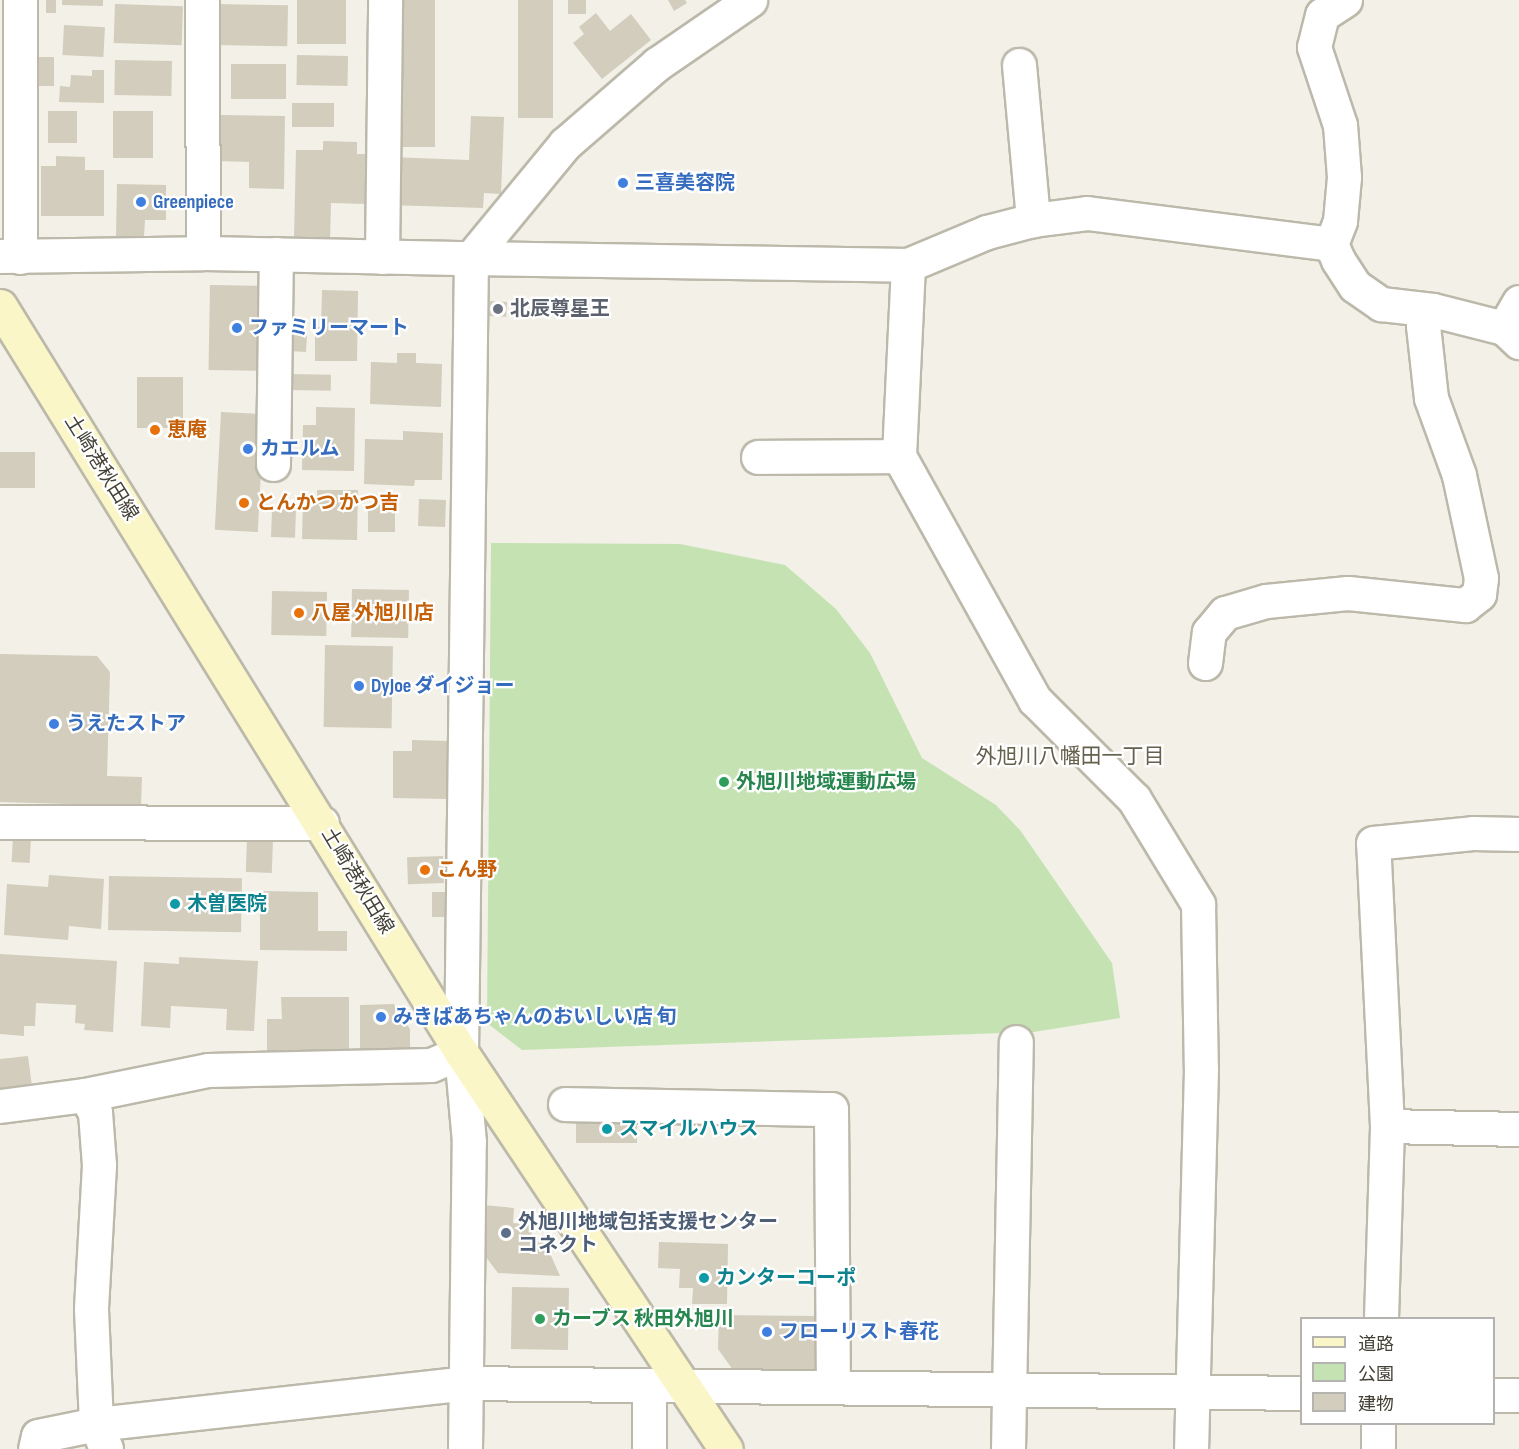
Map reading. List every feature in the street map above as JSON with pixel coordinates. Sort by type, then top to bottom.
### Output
[{"type":"main road","name":"土崎港秋田線","points":[[0,306],[322,823],[461,1052],[726,1449]]},
{"type":"street","points":[[20,0],[10,256],[202,253],[908,265],[987,232],[1033,220],[1087,213],[1331,244]]},
{"type":"street","points":[[202,0],[202,253]]},
{"type":"street","points":[[382,257],[385,0]]},
{"type":"street","points":[[1331,244],[1340,221],[1344,177],[1340,124],[1314,47],[1322,15],[1345,0]]},
{"type":"street","points":[[465,1449],[469,1142],[461,1052],[471,258],[565,144],[657,64],[744,2]]},
{"type":"street","points":[[1019,65],[1033,220]]},
{"type":"street","points":[[1331,244],[1354,286],[1381,304],[1514,324]]},
{"type":"street","points":[[273,464],[276,254]]},
{"type":"street","points":[[908,265],[899,456],[1035,700],[1134,799],[1198,904],[1201,1069],[1191,1449]]},
{"type":"street","points":[[1205,663],[1209,632],[1225,613],[1266,601],[1348,593],[1465,605],[1479,594],[1481,578],[1459,475],[1431,398],[1423,325],[1432,310]]},
{"type":"street","points":[[758,457],[899,456]]},
{"type":"street","points":[[0,822],[322,823]]},
{"type":"street","points":[[1381,1317],[1387,1126],[1373,843],[1473,833],[1519,834]]},
{"type":"street","points":[[1008,1449],[1007,1389],[1016,1042]]},
{"type":"street","points":[[0,1106],[85,1095],[208,1070],[431,1065],[461,1052]]},
{"type":"street","points":[[85,1095],[95,1112],[99,1165],[91,1309],[101,1436]]},
{"type":"street","points":[[565,1104],[831,1109],[832,1387]]},
{"type":"street","points":[[1387,1126],[1519,1129]]},
{"type":"street","points":[[35,1449],[38,1436],[101,1436],[465,1383],[1300,1393]]},
{"type":"street","points":[[649,1449],[650,1385]]},
{"type":"street","points":[[1495,1395],[1519,1395]]},
{"type":"street","points":[[1378,1425],[1378,1449]]},
{"type":"green space","name":"外旭川地域運動広場","points":[[491,543],[680,544],[785,565],[836,609],[870,653],[922,758],[996,805],[1020,830],[1112,963],[1120,1018],[1034,1032],[522,1050],[487,1023]]},
{"type":"building","points":[[46,0],[56,0],[56,13],[46,13]]},
{"type":"building","points":[[62,0],[103,0],[103,6],[62,5]]},
{"type":"building","points":[[297,0],[346,0],[346,44],[297,44]]},
{"type":"building","points":[[396,0],[435,0],[435,147],[396,147]]},
{"type":"building","points":[[518,0],[553,0],[553,118],[518,118]]},
{"type":"building","points":[[568,0],[586,0],[586,14],[568,14]]},
{"type":"building","points":[[668,0],[685,0],[687,3],[674,11]]},
{"type":"building","points":[[115,4],[183,6],[182,45],[114,43]]},
{"type":"building","points":[[216,4],[288,5],[287,46],[215,45]]},
{"type":"building","points":[[596,13],[610,31],[631,14],[651,40],[602,79],[573,43],[584,34],[579,27]]},
{"type":"building","points":[[64,25],[105,27],[103,57],[62,55]]},
{"type":"building","points":[[297,55],[348,56],[347,86],[296,85]]},
{"type":"building","points":[[30,57],[54,57],[54,86],[30,86]]},
{"type":"building","points":[[115,60],[172,61],[171,96],[114,95]]},
{"type":"building","points":[[231,64],[286,64],[286,99],[231,99]]},
{"type":"building","points":[[92,70],[104,70],[104,103],[59,102],[60,86],[70,87],[71,75],[92,76]]},
{"type":"building","points":[[292,103],[334,103],[334,127],[292,127]]},
{"type":"building","points":[[48,111],[77,111],[77,143],[48,143]]},
{"type":"building","points":[[113,111],[153,111],[153,158],[113,158]]},
{"type":"building","points":[[219,115],[285,116],[284,189],[249,188],[249,162],[218,161]]},
{"type":"building","points":[[471,116],[504,117],[501,194],[484,193],[483,208],[388,205],[390,157],[469,160]]},
{"type":"building","points":[[323,141],[357,142],[357,154],[368,154],[367,204],[331,203],[330,241],[294,239],[296,150],[323,150]]},
{"type":"building","points":[[56,156],[85,157],[85,170],[104,170],[104,216],[41,216],[41,166],[56,166]]},
{"type":"building","name":"Greenpiece","points":[[117,184],[166,185],[166,220],[145,220],[144,236],[116,236]]},
{"type":"building","name":"ファミリーマート","points":[[210,285],[266,286],[265,371],[209,370]]},
{"type":"building","points":[[322,290],[358,291],[357,361],[315,361],[315,327],[321,327]]},
{"type":"building","name":"北辰尊星王","points":[[490,301],[507,302],[506,317],[489,316]]},
{"type":"building","points":[[291,335],[307,336],[306,352],[290,351]]},
{"type":"building","points":[[397,353],[416,353],[416,363],[442,364],[441,407],[370,404],[371,362],[397,363]]},
{"type":"building","points":[[290,374],[331,375],[331,391],[290,390]]},
{"type":"building","points":[[137,377],[183,377],[183,428],[137,428]]},
{"type":"building","points":[[316,407],[355,408],[354,471],[302,470],[303,425],[316,425]]},
{"type":"building","points":[[221,412],[264,414],[258,532],[215,530]]},
{"type":"building","points":[[403,431],[443,433],[442,480],[415,480],[414,486],[364,484],[365,439],[403,440]]},
{"type":"building","points":[[0,452],[35,452],[35,488],[0,488]]},
{"type":"building","points":[[317,490],[358,490],[357,540],[302,539],[303,500],[317,500]]},
{"type":"building","points":[[419,499],[446,500],[445,527],[418,526]]},
{"type":"building","points":[[368,505],[395,505],[395,532],[368,532]]},
{"type":"building","points":[[272,509],[296,510],[295,538],[271,537]]},
{"type":"building","points":[[352,589],[409,590],[408,638],[351,637]]},
{"type":"building","name":"八屋 外旭川店","points":[[272,591],[327,592],[326,636],[271,635]]},
{"type":"building","name":"DyJoe ダイジョー","points":[[325,645],[393,646],[392,728],[324,727]]},
{"type":"building","name":"うえたストア","points":[[0,654],[97,656],[110,672],[107,776],[142,777],[141,806],[0,802]]},
{"type":"building","points":[[412,740],[449,741],[448,799],[393,798],[393,751],[412,751]]},
{"type":"building","points":[[13,836],[31,837],[30,863],[12,862]]},
{"type":"building","points":[[247,838],[273,839],[272,873],[246,872]]},
{"type":"building","name":"こん野","points":[[443,856],[444,883],[408,884],[407,857]]},
{"type":"building","points":[[49,875],[104,879],[101,929],[69,926],[68,940],[4,935],[7,884],[48,887]]},
{"type":"building","name":"木曽医院","points":[[109,876],[242,878],[241,932],[108,930]]},
{"type":"building","points":[[260,891],[318,892],[318,931],[347,931],[347,951],[260,950]]},
{"type":"building","points":[[432,892],[446,892],[446,917],[432,917]]},
{"type":"building","points":[[0,954],[117,961],[113,1032],[84,1030],[85,1024],[75,1023],[76,1005],[36,1003],[35,1026],[24,1026],[24,1036],[0,1034]]},
{"type":"building","points":[[179,957],[258,961],[254,1031],[226,1030],[227,1009],[171,1006],[170,1028],[141,1026],[144,962],[179,964]]},
{"type":"building","points":[[281,997],[349,997],[349,1051],[267,1051],[267,1019],[282,1019]]},
{"type":"building","name":"みきばあちゃんのおいしい店 旬","points":[[394,1004],[410,1029],[410,1051],[360,1051],[360,1005]]},
{"type":"building","points":[[28,1056],[32,1087],[0,1091],[0,1059]]},
{"type":"building","name":"スマイルハウス","points":[[576,1115],[637,1115],[637,1143],[576,1143]]},
{"type":"building","name":"外旭川地域包括支援センター コネクト","points":[[483,1205],[514,1208],[513,1223],[532,1225],[531,1241],[545,1242],[560,1276],[498,1273],[479,1248]]},
{"type":"building","name":"カンターコーポ","points":[[659,1242],[728,1244],[727,1304],[692,1304],[693,1288],[679,1288],[680,1269],[658,1268]]},
{"type":"building","name":"カーブス 秋田外旭川","points":[[512,1287],[569,1288],[568,1350],[511,1349]]},
{"type":"building","name":"フローリスト春花","points":[[719,1315],[817,1316],[816,1378],[738,1377],[718,1349]]},
{"type":"place","name":"三喜美容院","points":[[623,183]]},
{"type":"place","name":"Greenpiece","points":[[141,202]]},
{"type":"place","name":"北辰尊星王","points":[[498,309]]},
{"type":"place","name":"ファミリーマート","points":[[237,328]]},
{"type":"place","name":"恵庵","points":[[155,430]]},
{"type":"place","name":"カエルム","points":[[248,449]]},
{"type":"place","name":"とんかつ かつ吉","points":[[244,503]]},
{"type":"place","name":"八屋 外旭川店","points":[[299,613]]},
{"type":"place","name":"DyJoe ダイジョー","points":[[359,686]]},
{"type":"place","name":"うえたストア","points":[[54,724]]},
{"type":"place","name":"外旭川地域運動広場","points":[[724,782]]},
{"type":"place","name":"こん野","points":[[425,870]]},
{"type":"place","name":"木曽医院","points":[[175,904]]},
{"type":"place","name":"みきばあちゃんのおいしい店 旬","points":[[381,1017]]},
{"type":"place","name":"スマイルハウス","points":[[607,1129]]},
{"type":"place","name":"外旭川地域包括支援センター コネクト","points":[[506,1233]]},
{"type":"place","name":"カンターコーポ","points":[[704,1278]]},
{"type":"place","name":"カーブス 秋田外旭川","points":[[540,1319]]},
{"type":"place","name":"フローリスト春花","points":[[767,1332]]},
{"type":"district","name":"外旭川八幡田一丁目","points":[[1070,757]]}]
